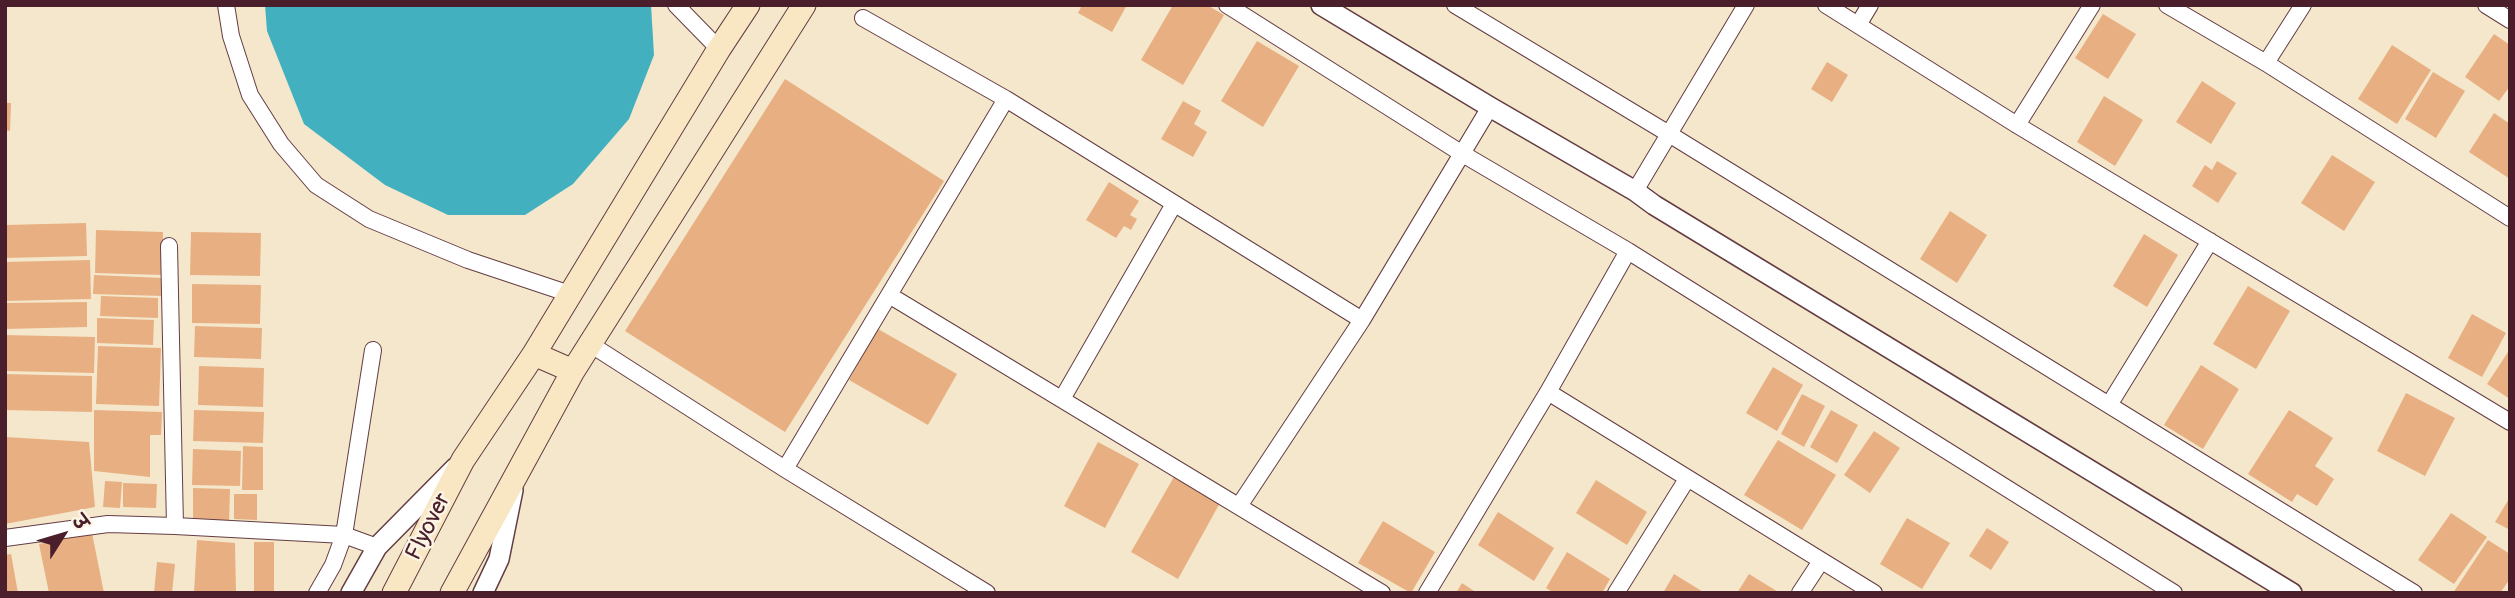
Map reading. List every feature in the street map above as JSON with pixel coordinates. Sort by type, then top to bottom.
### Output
[{"type":"main road","name":"Flyover","points":[[394,593],[463,460],[534,354],[748,5]]},
{"type":"main road","points":[[452,593],[573,371],[804,5]]},
{"type":"main road","points":[[534,354],[573,371]]},
{"type":"street","points":[[226,5],[230,36],[250,95],[281,144],[316,185],[369,219],[468,260],[570,294]]},
{"type":"street","points":[[676,5],[719,49]]},
{"type":"street","points":[[1227,5],[1461,153],[1628,251],[2174,593]]},
{"type":"street","points":[[1321,5],[1635,191],[2291,593]]},
{"type":"street","points":[[1455,5],[2414,593]]},
{"type":"street","points":[[1635,191],[1746,5]]},
{"type":"street","points":[[1826,5],[2017,125],[2510,422]]},
{"type":"street","points":[[1858,25],[1870,5]]},
{"type":"street","points":[[2017,125],[2092,5]]},
{"type":"street","points":[[2166,5],[2266,63],[2510,218]]},
{"type":"street","points":[[2266,63],[2303,5]]},
{"type":"street","points":[[2486,5],[2510,20]]},
{"type":"street","points":[[863,18],[1006,99],[1362,320]]},
{"type":"street","points":[[785,469],[1006,99]]},
{"type":"street","points":[[1239,506],[1362,320],[1490,107]]},
{"type":"street","points":[[1062,399],[1174,204]]},
{"type":"street","points":[[2109,405],[2210,241]]},
{"type":"street","points":[[169,246],[175,526]]},
{"type":"street","points":[[1427,593],[1548,392],[1628,251]]},
{"type":"street","points":[[889,295],[1382,593]]},
{"type":"street","points":[[590,344],[785,469],[987,593]]},
{"type":"street","points":[[317,593],[333,565],[344,535],[373,350]]},
{"type":"street","points":[[1548,392],[1874,593]]},
{"type":"street","points":[[351,593],[377,547],[463,460]]},
{"type":"street","points":[[483,593],[499,559],[516,475]]},
{"type":"street","points":[[1616,593],[1688,479]]},
{"type":"street","points":[[5,538],[108,524],[344,535],[377,547]]},
{"type":"street","points":[[1800,593],[1821,561]]},
{"type":"water","points":[[265,5],[651,5],[654,55],[629,119],[573,184],[525,215],[448,215],[385,185],[304,124],[267,31]]},
{"type":"building","points":[[1082,5],[1127,5],[1112,32],[1078,13]]},
{"type":"building","points":[[1173,5],[1207,5],[1224,15],[1183,85],[1141,60]]},
{"type":"building","points":[[2103,14],[2136,34],[2108,79],[2075,58]]},
{"type":"building","points":[[2494,34],[2510,45],[2510,86],[2499,101],[2465,77]]},
{"type":"building","points":[[1257,41],[1299,66],[1263,127],[1221,101]]},
{"type":"building","points":[[2392,45],[2431,70],[2397,124],[2358,99]]},
{"type":"building","points":[[1827,62],[1848,75],[1832,102],[1811,89]]},
{"type":"building","points":[[2433,72],[2465,91],[2436,138],[2405,119]]},
{"type":"building","points":[[785,79],[944,181],[785,432],[625,331]]},
{"type":"building","points":[[2202,81],[2236,103],[2211,144],[2176,122]]},
{"type":"building","points":[[2104,96],[2143,120],[2115,166],[2077,142]]},
{"type":"building","points":[[1183,101],[1201,111],[1194,124],[1207,132],[1193,157],[1161,139]]},
{"type":"building","points":[[5,103],[11,103],[10,131],[5,130]]},
{"type":"building","points":[[2494,113],[2510,124],[2510,179],[2469,152]]},
{"type":"building","points":[[2332,155],[2375,182],[2344,231],[2301,203]]},
{"type":"building","points":[[2217,161],[2237,173],[2218,203],[2192,186],[2205,165],[2212,170]]},
{"type":"building","points":[[1109,182],[1139,201],[1130,215],[1137,219],[1131,230],[1124,226],[1116,238],[1086,220]]},
{"type":"building","points":[[1950,211],[1987,235],[1957,283],[1920,259]]},
{"type":"building","points":[[86,223],[87,256],[5,258],[5,225]]},
{"type":"building","points":[[96,230],[163,232],[162,275],[95,273]]},
{"type":"building","points":[[191,232],[261,233],[260,276],[190,275]]},
{"type":"building","points":[[2144,234],[2178,255],[2147,307],[2113,286]]},
{"type":"building","points":[[90,260],[91,299],[5,301],[5,262]]},
{"type":"building","points":[[94,275],[163,278],[163,296],[93,294]]},
{"type":"building","points":[[192,284],[261,285],[260,324],[192,323]]},
{"type":"building","points":[[2248,286],[2290,311],[2256,369],[2213,344]]},
{"type":"building","points":[[101,296],[158,298],[158,318],[100,316]]},
{"type":"building","points":[[87,302],[87,327],[5,329],[5,303]]},
{"type":"building","points":[[2472,314],[2506,333],[2482,377],[2448,358]]},
{"type":"building","points":[[97,318],[154,320],[153,345],[97,343]]},
{"type":"building","points":[[195,326],[262,328],[261,359],[194,357]]},
{"type":"building","points":[[878,329],[957,374],[928,425],[849,380]]},
{"type":"building","points":[[5,335],[95,337],[94,373],[5,371]]},
{"type":"building","points":[[98,346],[161,348],[159,406],[96,404]]},
{"type":"building","points":[[2510,349],[2510,399],[2487,384]]},
{"type":"building","points":[[2201,365],[2239,389],[2203,449],[2164,425]]},
{"type":"building","points":[[199,366],[264,368],[263,407],[198,405]]},
{"type":"building","points":[[1773,367],[1803,385],[1777,431],[1746,413]]},
{"type":"building","points":[[5,374],[92,376],[92,412],[5,410]]},
{"type":"building","points":[[2406,393],[2455,418],[2425,476],[2377,451]]},
{"type":"building","points":[[1802,394],[1825,406],[1804,447],[1781,434]]},
{"type":"building","points":[[94,410],[162,412],[161,435],[150,435],[150,477],[94,471]]},
{"type":"building","points":[[194,410],[264,412],[263,443],[193,441]]},
{"type":"building","points":[[1831,410],[1858,425],[1837,463],[1810,447]]},
{"type":"building","points":[[2289,410],[2333,438],[2315,466],[2334,479],[2317,506],[2297,494],[2292,502],[2248,474]]},
{"type":"building","points":[[1874,431],[1900,448],[1870,493],[1844,475]]},
{"type":"building","points":[[5,437],[89,442],[95,507],[5,524]]},
{"type":"building","points":[[1778,440],[1836,475],[1802,530],[1744,495]]},
{"type":"building","points":[[1098,442],[1139,464],[1105,528],[1064,506]]},
{"type":"building","points":[[243,446],[263,447],[263,490],[242,490]]},
{"type":"building","points":[[193,449],[241,451],[240,486],[192,485]]},
{"type":"building","points":[[1175,475],[1221,501],[1178,579],[1131,552]]},
{"type":"building","points":[[1596,480],[1647,512],[1627,545],[1576,513]]},
{"type":"building","points":[[105,481],[122,482],[120,508],[103,507]]},
{"type":"building","points":[[123,483],[157,484],[156,508],[123,507]]},
{"type":"building","points":[[193,488],[230,489],[229,522],[193,521]]},
{"type":"building","points":[[234,494],[257,494],[257,520],[234,519]]},
{"type":"building","points":[[2510,497],[2510,530],[2495,522]]},
{"type":"building","points":[[1498,512],[1554,548],[1534,581],[1478,545]]},
{"type":"building","points":[[2451,513],[2487,537],[2454,584],[2418,560]]},
{"type":"building","points":[[1907,518],[1950,543],[1922,589],[1880,564]]},
{"type":"building","points":[[1383,521],[1435,552],[1411,593],[1358,563]]},
{"type":"building","points":[[1987,528],[2009,542],[1991,570],[1969,556]]},
{"type":"building","points":[[92,533],[104,593],[49,593],[39,544]]},
{"type":"building","points":[[197,540],[235,543],[236,593],[194,593]]},
{"type":"building","points":[[2488,540],[2510,554],[2510,579],[2500,593],[2453,593]]},
{"type":"building","points":[[254,542],[274,542],[274,593],[254,593]]},
{"type":"building","points":[[1567,552],[1610,579],[1602,593],[1554,593],[1546,588]]},
{"type":"building","points":[[11,554],[18,593],[5,593],[5,555]]},
{"type":"building","points":[[157,562],[175,564],[172,593],[154,593]]},
{"type":"building","points":[[1674,574],[1705,593],[1663,593]]},
{"type":"building","points":[[1749,574],[1780,593],[1737,593]]},
{"type":"building","points":[[1462,583],[1477,593],[1456,593]]}]
